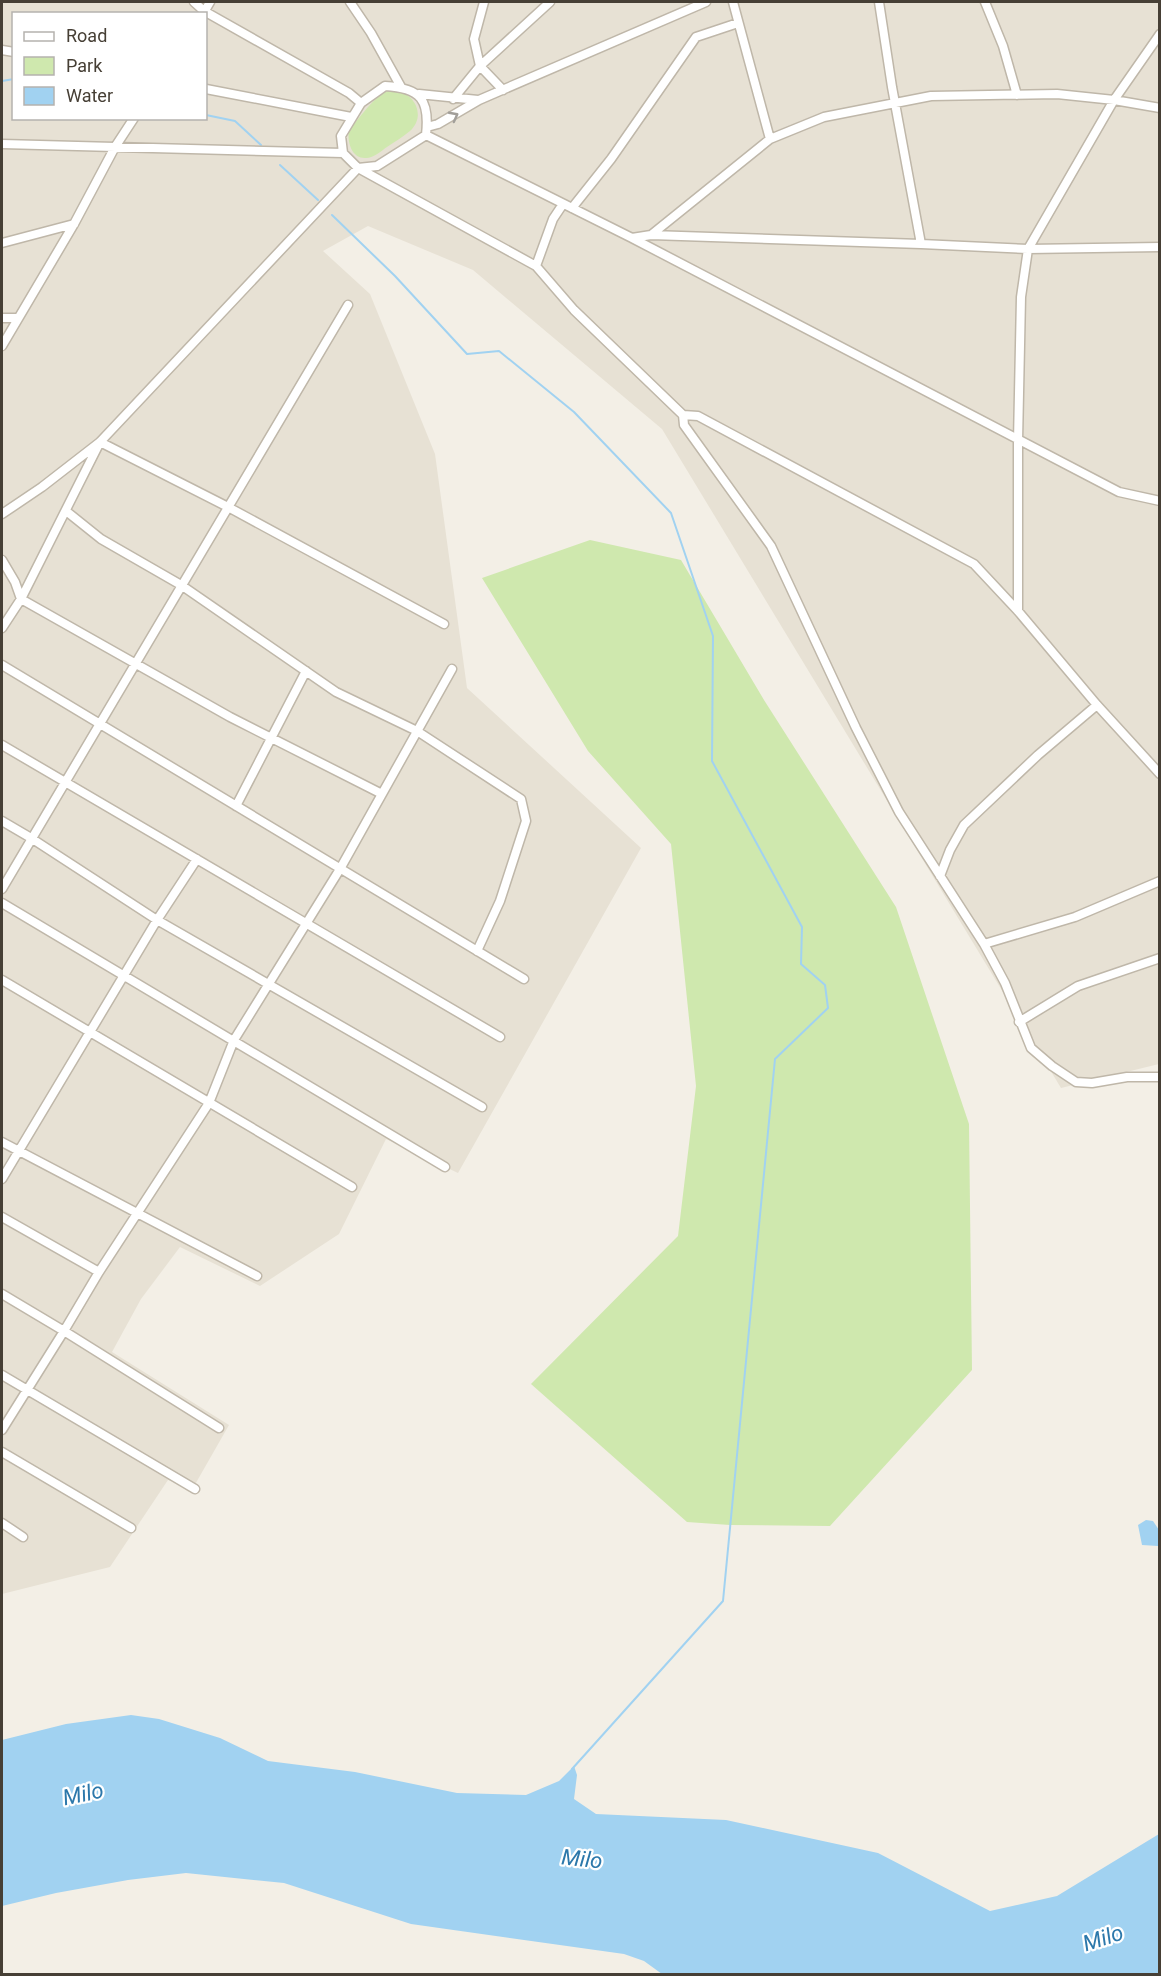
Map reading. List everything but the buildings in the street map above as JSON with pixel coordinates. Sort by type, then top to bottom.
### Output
[{"type":"street","points":[[194,2],[204,12],[210,2]]},
{"type":"street","points":[[350,2],[401,87]]},
{"type":"street","points":[[484,2],[474,39],[480,66],[503,90]]},
{"type":"street","points":[[453,99],[480,66],[550,2]]},
{"type":"street","points":[[2,514],[42,487],[100,442],[358,168],[376,166],[426,131],[479,100],[706,2]]},
{"type":"street","points":[[734,2],[770,139]]},
{"type":"street","points":[[879,2],[921,243]]},
{"type":"street","points":[[985,2],[1003,46],[1017,95]]},
{"type":"street","points":[[207,14],[349,93],[361,103]]},
{"type":"street","points":[[536,266],[553,219],[611,159],[696,37],[738,23]]},
{"type":"street","points":[[1018,610],[1021,297],[1028,249],[1114,100],[1160,33]]},
{"type":"street","points":[[479,100],[419,94],[401,87],[385,86],[361,103],[351,117],[341,136],[343,153],[358,168],[536,266],[574,310],[683,415],[698,416],[974,564],[1018,610],[1097,705],[1160,774]]},
{"type":"street","points":[[207,89],[351,117]]},
{"type":"street","points":[[419,94],[425,103],[426,131]]},
{"type":"street","points":[[651,235],[770,139],[824,117],[931,96],[1057,94],[1160,108]]},
{"type":"street","points":[[2,346],[133,120]]},
{"type":"street","points":[[426,131],[1119,492],[1160,501]]},
{"type":"street","points":[[2,144],[343,153]]},
{"type":"street","points":[[2,243],[74,224]]},
{"type":"street","points":[[632,238],[651,235],[921,243],[1028,249],[1160,247]]},
{"type":"street","points":[[2,889],[348,305]]},
{"type":"street","points":[[2,318],[18,318]]},
{"type":"street","points":[[683,415],[684,425],[771,546],[856,728],[899,812],[984,944],[1005,983],[1031,1047],[1052,1066],[1076,1082],[1092,1083],[1127,1077],[1160,1077]]},
{"type":"street","points":[[100,442],[228,507],[444,624]]},
{"type":"street","points":[[2,628],[21,599],[100,442]]},
{"type":"street","points":[[66,511],[101,539],[181,585],[336,692],[417,731],[521,799],[526,820],[500,902],[477,951]]},
{"type":"street","points":[[2,560],[15,582],[21,599],[230,717],[382,794]]},
{"type":"street","points":[[2,665],[524,979]]},
{"type":"street","points":[[2,1430],[99,1272],[209,1103],[234,1040],[340,869],[452,669]]},
{"type":"street","points":[[236,807],[306,670]]},
{"type":"street","points":[[940,876],[950,850],[964,825],[1038,755],[1097,705]]},
{"type":"street","points":[[2,745],[500,1037]]},
{"type":"street","points":[[2,821],[157,920],[482,1107]]},
{"type":"street","points":[[2,1179],[157,920],[197,860]]},
{"type":"street","points":[[984,944],[1075,917],[1160,881]]},
{"type":"street","points":[[2,903],[445,1167]]},
{"type":"street","points":[[1019,1022],[1078,986],[1160,958]]},
{"type":"street","points":[[2,980],[352,1187]]},
{"type":"street","points":[[2,1142],[256,1276]]},
{"type":"street","points":[[2,1217],[99,1272]]},
{"type":"street","points":[[2,1294],[219,1428]]},
{"type":"street","points":[[2,1375],[195,1489]]},
{"type":"street","points":[[2,1452],[131,1528]]},
{"type":"street","points":[[2,1523],[23,1537]]},
{"type":"shaded area","points":[[2,2],[1159,2],[1159,1064],[1061,1088],[662,429],[473,270],[368,226],[323,251],[370,294],[435,454],[467,688],[641,848],[458,1173],[386,1139],[339,1234],[260,1286],[180,1247],[141,1299],[112,1352],[229,1425],[193,1488],[168,1480],[110,1567],[2,1594]]},
{"type":"green space","points":[[394,89],[407,95],[416,106],[418,112],[415,125],[375,156],[361,158],[357,156],[351,148],[349,130],[375,100]]},
{"type":"green space","points":[[590,540],[681,560],[764,700],[896,907],[969,1124],[972,1370],[830,1526],[687,1522],[531,1384],[678,1236],[696,1086],[671,844],[588,751],[482,578]]},
{"type":"water","points":[[1146,1520],[1153,1521],[1159,1530],[1158,1546],[1142,1545],[1138,1525]]},
{"type":"water","name":"Milo","points":[[131,1715],[159,1719],[220,1738],[268,1761],[355,1772],[457,1793],[526,1795],[559,1781],[574,1766],[577,1775],[574,1799],[596,1814],[726,1820],[878,1853],[990,1911],[1057,1896],[1159,1834],[1159,1974],[662,1974],[644,1961],[624,1954],[411,1924],[284,1883],[186,1873],[128,1880],[56,1893],[2,1906],[2,1740],[66,1724]]},
{"type":"waterway","points":[[2,81],[12,79]]},
{"type":"waterway","points":[[207,115],[235,121],[261,145]]},
{"type":"waterway","points":[[280,165],[318,200]]},
{"type":"waterway","points":[[332,215],[395,276],[467,354],[499,351],[574,412],[671,513],[713,636],[712,761],[802,927],[801,964],[825,985],[828,1008],[775,1059],[723,1601],[572,1769]]}]
